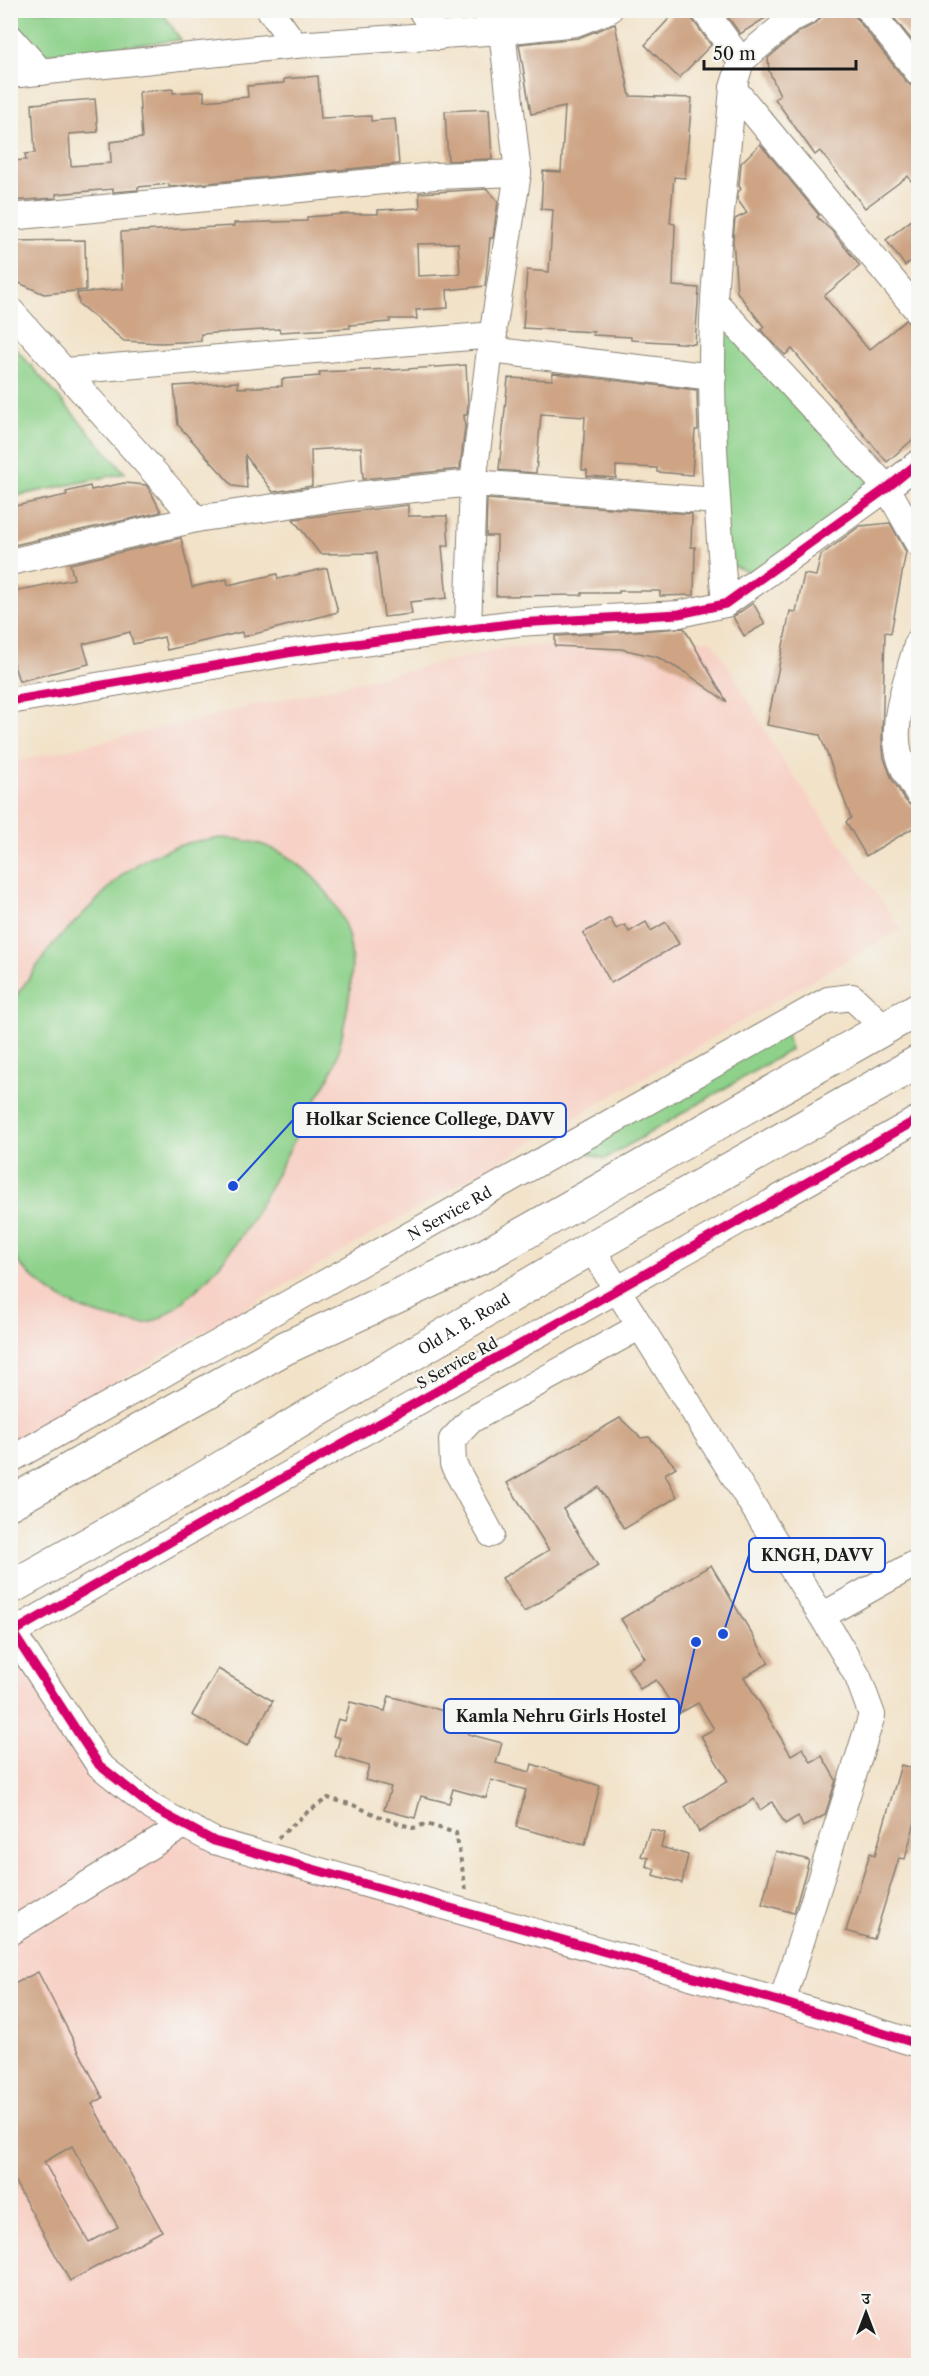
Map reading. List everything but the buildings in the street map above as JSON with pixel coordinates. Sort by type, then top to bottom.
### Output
[{"type":"main road","points":[[10,1503],[285,1348],[486,1256],[918,1009]]},
{"type":"main road","name":"Old A. B. Road","points":[[10,1588],[311,1416],[591,1248],[918,1062]]},
{"type":"street","points":[[270,10],[295,45]]},
{"type":"street","points":[[421,10],[438,37]]},
{"type":"street","points":[[10,75],[295,45],[438,37],[493,25],[576,23],[609,10]]},
{"type":"street","points":[[704,10],[741,61]]},
{"type":"street","points":[[725,604],[717,501],[712,377],[714,301],[733,88],[741,61],[791,19],[809,10]]},
{"type":"street","points":[[869,10],[918,72]]},
{"type":"street","points":[[468,629],[473,483],[518,173],[493,25]]},
{"type":"street","points":[[10,37],[41,72]]},
{"type":"street","points":[[733,88],[918,310]]},
{"type":"street","points":[[10,217],[435,176],[518,173]]},
{"type":"street","points":[[714,301],[887,488],[918,543]]},
{"type":"street","points":[[10,310],[196,519]]},
{"type":"street","points":[[65,371],[492,342],[712,377]]},
{"type":"street","points":[[10,701],[293,652],[517,623],[679,614],[725,604],[887,488],[918,463]]},
{"type":"street","points":[[10,562],[196,519],[347,496],[473,483],[717,501]]},
{"type":"street","points":[[917,789],[903,767],[897,740],[898,715],[918,641]]},
{"type":"street","name":"N Service Rd","points":[[10,1460],[828,1000],[852,997],[885,1028]]},
{"type":"street","name":"S Service Rd","points":[[12,1634],[210,1519],[617,1292],[918,1119]]},
{"type":"street","points":[[591,1248],[822,1616],[858,1677],[872,1715],[782,2001]]},
{"type":"street","points":[[491,1534],[453,1464],[452,1440],[471,1420],[639,1327]]},
{"type":"street","points":[[822,1616],[918,1562]]},
{"type":"street","points":[[12,1634],[99,1765],[153,1808],[214,1841],[782,2001],[918,2044]]},
{"type":"street","points":[[10,1932],[184,1825]]},
{"type":"path","points":[[260,1854],[306,1813],[328,1798],[353,1804],[383,1818],[413,1828],[426,1824],[456,1833],[470,1914]]},
{"type":"shaded area","points":[[711,640],[734,675],[779,755],[901,929],[11,1443],[10,763],[507,647]]},
{"type":"shaded area","points":[[10,1651],[99,1765],[214,1841],[918,2044],[918,2365],[11,2366]]},
{"type":"green space","points":[[10,11],[161,11],[181,40],[43,55],[11,18]]},
{"type":"green space","points":[[714,301],[887,488],[763,577],[722,562]]},
{"type":"green space","points":[[11,343],[125,473],[11,497]]},
{"type":"green space","points":[[221,838],[248,841],[272,848],[304,869],[328,895],[339,912],[350,947],[352,965],[348,1004],[338,1053],[328,1080],[243,1233],[201,1285],[181,1303],[156,1320],[147,1323],[128,1322],[88,1311],[59,1297],[34,1278],[11,1254],[11,1003],[53,944],[123,874],[147,858],[172,848],[191,842]]},
{"type":"green space","points":[[786,1023],[790,1050],[605,1159],[564,1147]]},
{"type":"cycle path","points":[[10,701],[293,652],[517,623],[679,614],[725,604],[887,488],[918,463]]},
{"type":"cycle path","points":[[10,1634],[918,1119]]},
{"type":"cycle path","points":[[13,1633],[99,1765],[153,1808],[214,1841],[782,2002],[918,2044]]},
{"type":"place","name":"Holkar Science College, DAVV","points":[[233,1186]]},
{"type":"place","name":"KNGH, DAVV","points":[[723,1634]]},
{"type":"place","name":"Kamla Nehru Girls Hostel","points":[[696,1642]]}]
